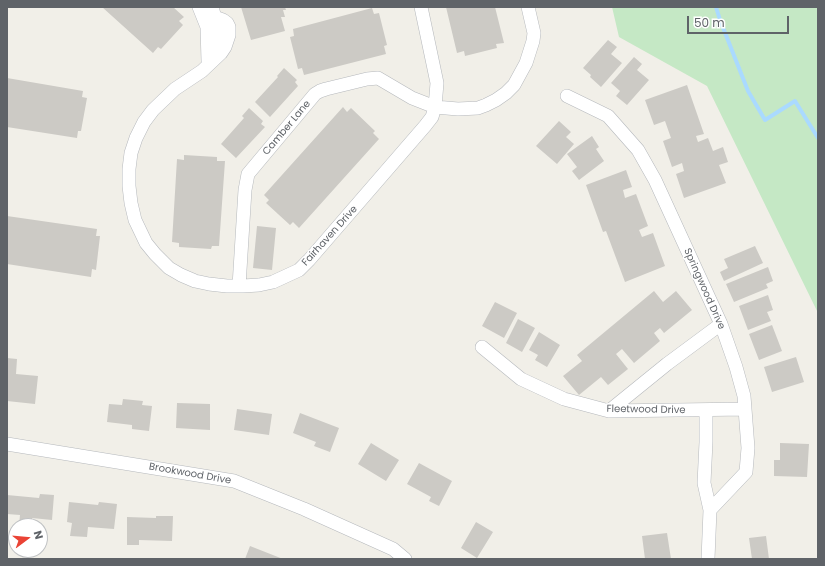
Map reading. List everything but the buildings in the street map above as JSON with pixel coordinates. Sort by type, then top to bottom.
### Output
[{"type":"street","points":[[421,7],[437,83],[435,107]]},
{"type":"street","name":"Camber Lane","points":[[239,286],[245,190],[248,174],[315,94],[326,89],[367,79],[378,78],[412,98],[435,107],[458,109],[478,108],[496,100],[506,93],[520,75],[531,51],[534,33],[528,7]]},
{"type":"street","name":"Fairhaven Drive","points":[[208,64],[207,12],[227,23],[229,27],[229,35],[225,46],[221,53],[202,71],[175,89],[153,110],[144,122],[136,138],[131,153],[129,169],[130,197],[135,220],[146,243],[169,268],[195,281],[209,284],[239,286],[259,285],[273,282],[299,270],[425,126],[432,117],[435,107]]},
{"type":"street","name":"Springwood Drive","points":[[567,96],[608,116],[638,150],[655,180],[721,324],[736,367],[744,396],[748,448],[746,472],[710,510]]},
{"type":"street","points":[[609,411],[667,364],[721,324]]},
{"type":"street","name":"Fleetwood Drive","points":[[482,347],[521,379],[564,399],[609,411],[745,409]]},
{"type":"street","points":[[706,410],[704,483],[710,510],[708,559]]},
{"type":"street","name":"Brookwood Drive","points":[[7,444],[234,481],[304,509],[393,549],[405,559]]},
{"type":"green space","points":[[612,7],[818,7],[818,313],[707,86],[619,37]]},
{"type":"waterway","points":[[716,7],[748,91],[765,120],[795,101],[818,138]]}]
